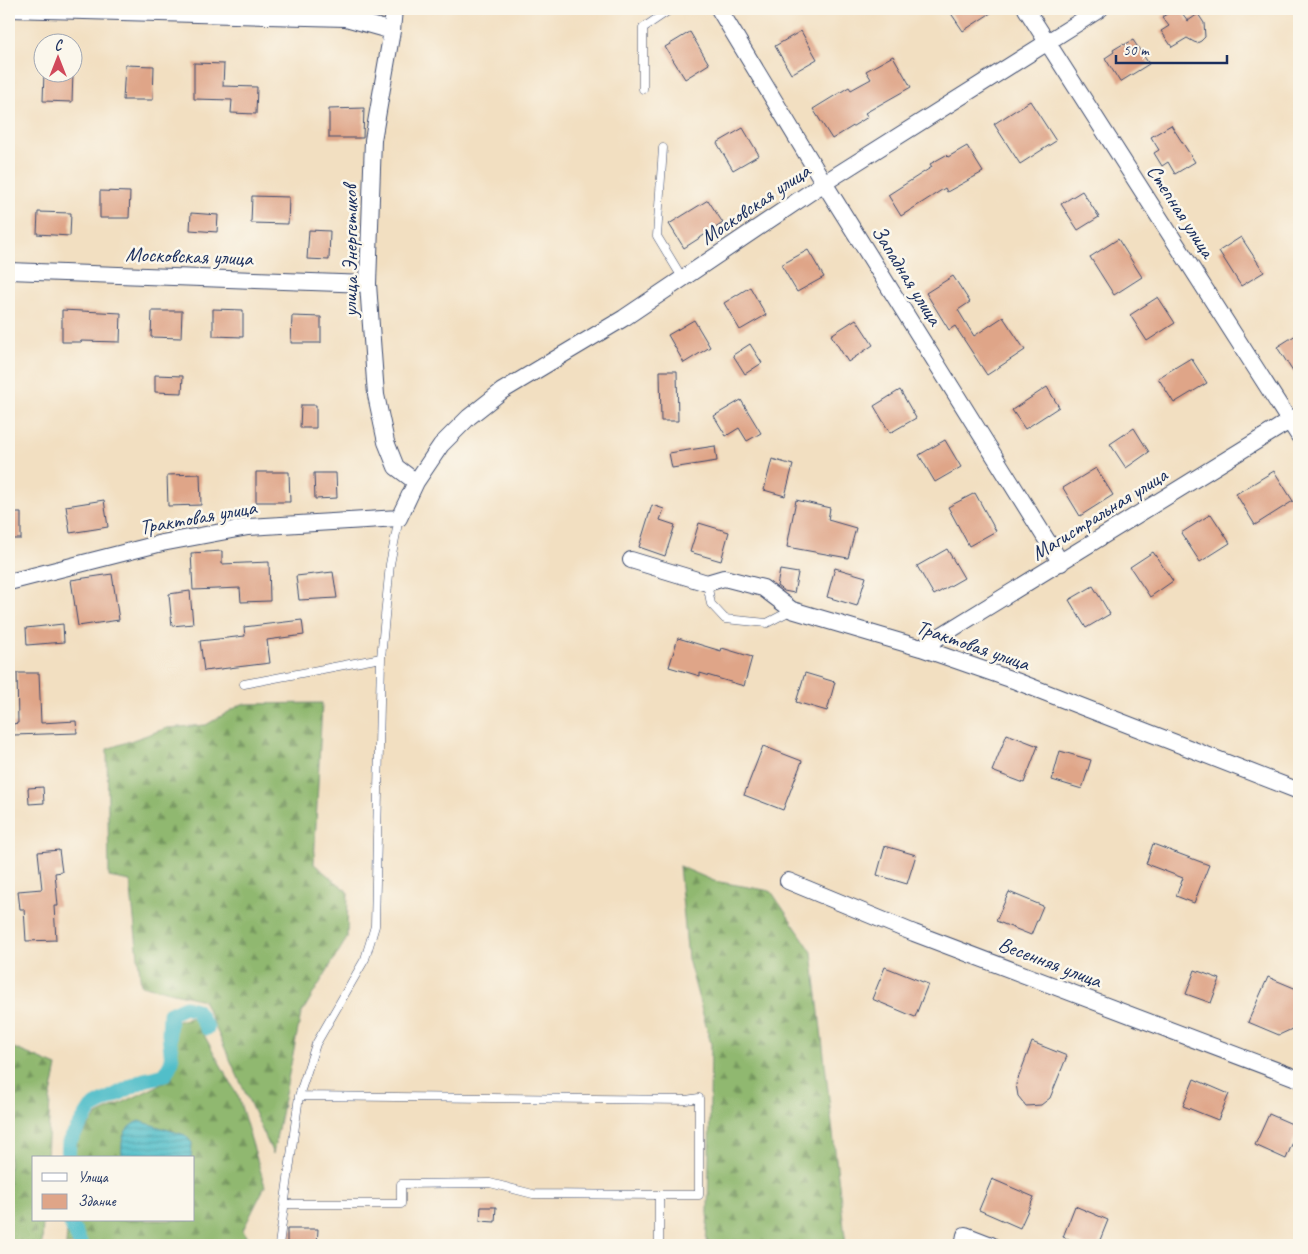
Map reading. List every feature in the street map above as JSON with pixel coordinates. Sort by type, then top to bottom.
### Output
[{"type":"street","points":[[9,9],[346,18],[392,31]]},
{"type":"street","name":"улица Энергетиков","points":[[394,9],[392,31],[373,140],[368,284],[376,395],[386,442],[396,467],[416,482]]},
{"type":"street","name":"Западная улица","points":[[719,9],[824,183],[1061,563]]},
{"type":"street","name":"Степная улица","points":[[1026,9],[1295,418],[1299,436]]},
{"type":"street","name":"Московская улица","points":[[399,518],[416,482],[441,445],[469,417],[502,391],[624,318],[824,183],[1100,9]]},
{"type":"street","name":"Московская улица","points":[[9,271],[368,284]]},
{"type":"street","name":"Магистральная улица","points":[[921,648],[1295,418]]},
{"type":"street","name":"Трактовая улица","points":[[9,582],[162,544],[248,527],[399,518]]},
{"type":"street","name":"Трактовая улица","points":[[631,560],[707,583],[724,578],[763,588],[792,610],[921,648],[1016,681],[1299,791]]},
{"type":"street","name":"Весенняя улица","points":[[788,881],[914,933],[1299,1079]]},
{"type":"street","points":[[964,1240],[991,1245]]},
{"type":"lane","points":[[643,90],[643,28],[671,9]]},
{"type":"lane","points":[[663,148],[657,236],[683,279]]},
{"type":"lane","points":[[279,1245],[299,1096],[316,1044],[365,959],[375,926],[381,658],[390,564],[399,518]]},
{"type":"lane","points":[[707,583],[712,604],[725,619],[767,623],[792,610]]},
{"type":"lane","points":[[244,684],[381,658]]},
{"type":"lane","points":[[284,1204],[401,1204],[401,1184],[490,1183],[534,1194],[699,1195],[699,1098],[686,1100],[299,1096]]},
{"type":"lane","points":[[659,1195],[659,1245]]},
{"type":"green space","points":[[322,703],[314,864],[348,892],[347,938],[301,1014],[273,1154],[203,1000],[141,985],[130,881],[109,877],[107,749],[167,728],[206,725],[242,704]]},
{"type":"green space","points":[[679,866],[714,881],[771,891],[812,952],[846,1245],[706,1245],[711,1044],[688,959]]},
{"type":"green space","points":[[194,1017],[238,1096],[265,1186],[243,1230],[250,1245],[66,1245],[68,1222],[195,1222],[195,1156],[72,1156],[73,1147],[97,1115],[172,1079],[175,1022]]},
{"type":"green space","points":[[9,1046],[57,1066],[50,1100],[47,1156],[32,1156],[32,1222],[43,1222],[42,1245],[9,1245]]},
{"type":"water","points":[[139,1121],[185,1135],[192,1143],[191,1156],[122,1156],[122,1140],[126,1131]]},
{"type":"building","points":[[948,9],[997,9],[963,31]]},
{"type":"building","points":[[1175,9],[1179,9],[1188,21],[1198,14],[1204,23],[1205,37],[1201,41],[1197,43],[1187,38],[1172,47],[1161,31],[1169,26],[1162,17]]},
{"type":"building","points":[[801,31],[817,59],[791,74],[775,46]]},
{"type":"building","points":[[690,32],[709,64],[685,79],[665,47]]},
{"type":"building","points":[[1133,40],[1149,64],[1120,82],[1105,58],[1114,52],[1113,50]]},
{"type":"building","points":[[893,56],[911,87],[865,113],[868,117],[832,139],[813,109],[849,87],[851,90],[871,79],[866,71]]},
{"type":"building","points":[[194,63],[224,64],[223,86],[257,87],[256,114],[231,113],[232,100],[194,99]]},
{"type":"building","points":[[125,65],[154,66],[153,100],[123,100]]},
{"type":"building","points":[[44,82],[73,82],[72,102],[43,101]]},
{"type":"building","points":[[1030,101],[1056,141],[1020,164],[994,124]]},
{"type":"building","points":[[364,108],[363,138],[329,138],[329,109]]},
{"type":"building","points":[[1171,125],[1195,162],[1175,174],[1168,162],[1162,166],[1154,153],[1159,150],[1151,137]]},
{"type":"building","points":[[743,128],[759,155],[733,170],[717,143]]},
{"type":"building","points":[[967,146],[983,172],[947,192],[945,188],[901,216],[888,195],[932,167],[930,164],[946,155],[948,157]]},
{"type":"building","points":[[100,191],[130,192],[129,218],[100,218]]},
{"type":"building","points":[[1082,191],[1099,217],[1078,230],[1061,204]]},
{"type":"building","points":[[252,196],[289,197],[288,224],[251,223]]},
{"type":"building","points":[[708,200],[723,223],[684,248],[669,224]]},
{"type":"building","points":[[38,212],[71,213],[70,236],[37,234]]},
{"type":"building","points":[[191,213],[218,215],[217,232],[190,230]]},
{"type":"building","points":[[309,230],[330,231],[329,260],[307,259]]},
{"type":"building","points":[[1241,237],[1264,272],[1241,286],[1219,251]]},
{"type":"building","points":[[1118,239],[1142,277],[1114,295],[1090,257]]},
{"type":"building","points":[[808,250],[824,277],[797,292],[781,265]]},
{"type":"building","points":[[953,276],[970,302],[958,310],[974,336],[1003,317],[1025,350],[987,375],[955,326],[949,330],[926,293]]},
{"type":"building","points":[[750,287],[766,315],[740,330],[724,303]]},
{"type":"building","points":[[1158,297],[1175,323],[1147,341],[1130,315]]},
{"type":"building","points":[[213,309],[243,310],[243,337],[213,336]]},
{"type":"building","points":[[62,310],[121,313],[120,342],[62,342]]},
{"type":"building","points":[[152,311],[182,311],[181,338],[151,337]]},
{"type":"building","points":[[292,316],[321,317],[321,343],[291,343]]},
{"type":"building","points":[[856,319],[873,345],[848,362],[831,335]]},
{"type":"building","points":[[694,320],[710,347],[684,363],[668,335]]},
{"type":"building","points":[[1299,333],[1299,381],[1277,347]]},
{"type":"building","points":[[750,344],[762,363],[745,374],[733,355]]},
{"type":"building","points":[[1191,358],[1207,383],[1174,403],[1158,378]]},
{"type":"building","points":[[660,371],[677,371],[678,421],[661,421]]},
{"type":"building","points":[[155,375],[183,376],[182,393],[155,392]]},
{"type":"building","points":[[1047,387],[1059,407],[1025,429],[1012,410]]},
{"type":"building","points":[[900,390],[916,418],[890,433],[874,406]]},
{"type":"building","points":[[741,400],[761,433],[747,441],[739,428],[726,436],[714,416]]},
{"type":"building","points":[[301,405],[316,405],[316,428],[300,428]]},
{"type":"building","points":[[1134,428],[1149,452],[1126,468],[1110,444]]},
{"type":"building","points":[[945,440],[961,467],[935,482],[919,455]]},
{"type":"building","points":[[715,446],[717,461],[672,468],[669,453]]},
{"type":"building","points":[[772,459],[793,465],[785,496],[764,490]]},
{"type":"building","points":[[1096,468],[1113,495],[1080,516],[1063,488]]},
{"type":"building","points":[[1274,471],[1293,501],[1255,525],[1236,494]]},
{"type":"building","points":[[256,472],[289,472],[290,502],[256,502]]},
{"type":"building","points":[[314,473],[336,473],[337,498],[315,499]]},
{"type":"building","points":[[200,474],[201,505],[168,506],[167,475]]},
{"type":"building","points":[[975,493],[996,531],[969,546],[948,507]]},
{"type":"building","points":[[104,500],[108,527],[70,533],[66,506]]},
{"type":"building","points":[[796,500],[830,508],[828,520],[856,528],[848,558],[787,547]]},
{"type":"building","points":[[652,505],[664,509],[660,520],[675,525],[665,556],[639,547]]},
{"type":"building","points":[[9,513],[21,513],[21,539],[9,539]]},
{"type":"building","points":[[1211,514],[1230,543],[1200,562],[1181,533]]},
{"type":"building","points":[[699,523],[729,532],[721,561],[690,552]]},
{"type":"building","points":[[947,549],[964,578],[934,595],[917,566]]},
{"type":"building","points":[[222,551],[222,564],[269,562],[270,601],[241,602],[240,588],[193,590],[191,553]]},
{"type":"building","points":[[1153,552],[1173,581],[1150,597],[1130,567]]},
{"type":"building","points":[[835,568],[866,577],[857,606],[827,597]]},
{"type":"building","points":[[780,570],[798,573],[794,593],[784,591],[777,586]]},
{"type":"building","points":[[333,572],[337,598],[299,600],[296,576]]},
{"type":"building","points":[[112,574],[119,620],[78,626],[71,580]]},
{"type":"building","points":[[1093,586],[1110,614],[1086,628],[1069,600]]},
{"type":"building","points":[[190,591],[193,624],[172,626],[169,594]]},
{"type":"building","points":[[302,620],[304,635],[267,640],[270,663],[204,671],[200,641],[245,636],[244,627]]},
{"type":"building","points":[[63,624],[64,642],[27,645],[26,628]]},
{"type":"building","points":[[678,638],[721,651],[722,648],[752,657],[744,686],[700,673],[700,676],[669,667]]},
{"type":"building","points":[[17,673],[39,673],[41,723],[76,721],[77,733],[13,735],[13,724],[18,723]]},
{"type":"building","points":[[805,673],[835,682],[827,711],[796,702]]},
{"type":"building","points":[[1007,734],[1038,746],[1024,783],[992,771]]},
{"type":"building","points":[[763,746],[802,761],[783,810],[744,795]]},
{"type":"building","points":[[1060,751],[1091,760],[1082,789],[1052,780]]},
{"type":"building","points":[[43,787],[44,803],[29,804],[28,788]]},
{"type":"building","points":[[1153,844],[1209,865],[1194,903],[1176,896],[1183,878],[1146,864]]},
{"type":"building","points":[[885,846],[916,855],[907,884],[877,875]]},
{"type":"building","points":[[59,850],[62,872],[55,873],[58,906],[54,906],[56,940],[26,941],[24,909],[20,909],[18,891],[42,889],[38,852]]},
{"type":"building","points":[[1009,892],[1043,906],[1031,935],[996,921]]},
{"type":"building","points":[[885,967],[928,984],[915,1017],[872,999]]},
{"type":"building","points":[[1195,970],[1220,979],[1211,1003],[1186,994]]},
{"type":"building","points":[[1268,977],[1299,990],[1299,1011],[1292,1029],[1279,1035],[1248,1022]]},
{"type":"building","points":[[1032,1042],[1067,1056],[1050,1098],[1041,1105],[1026,1106],[1018,1096],[1016,1084]]},
{"type":"building","points":[[1194,1079],[1229,1094],[1218,1120],[1183,1106]]},
{"type":"building","points":[[1269,1114],[1299,1127],[1286,1159],[1255,1145]]},
{"type":"building","points":[[992,1179],[1034,1197],[1020,1228],[979,1210]]},
{"type":"building","points":[[1075,1206],[1108,1220],[1098,1245],[1084,1245],[1063,1237]]},
{"type":"building","points":[[481,1207],[496,1207],[495,1222],[480,1221]]},
{"type":"building","points":[[287,1229],[318,1229],[317,1245],[287,1245]]},
{"type":"waterway","points":[[68,1156],[69,1142],[91,1108],[144,1080],[165,1075],[172,1061],[169,1034],[170,1014],[185,1007],[196,1010],[207,1028]]},
{"type":"waterway","points":[[70,1222],[81,1245]]}]
